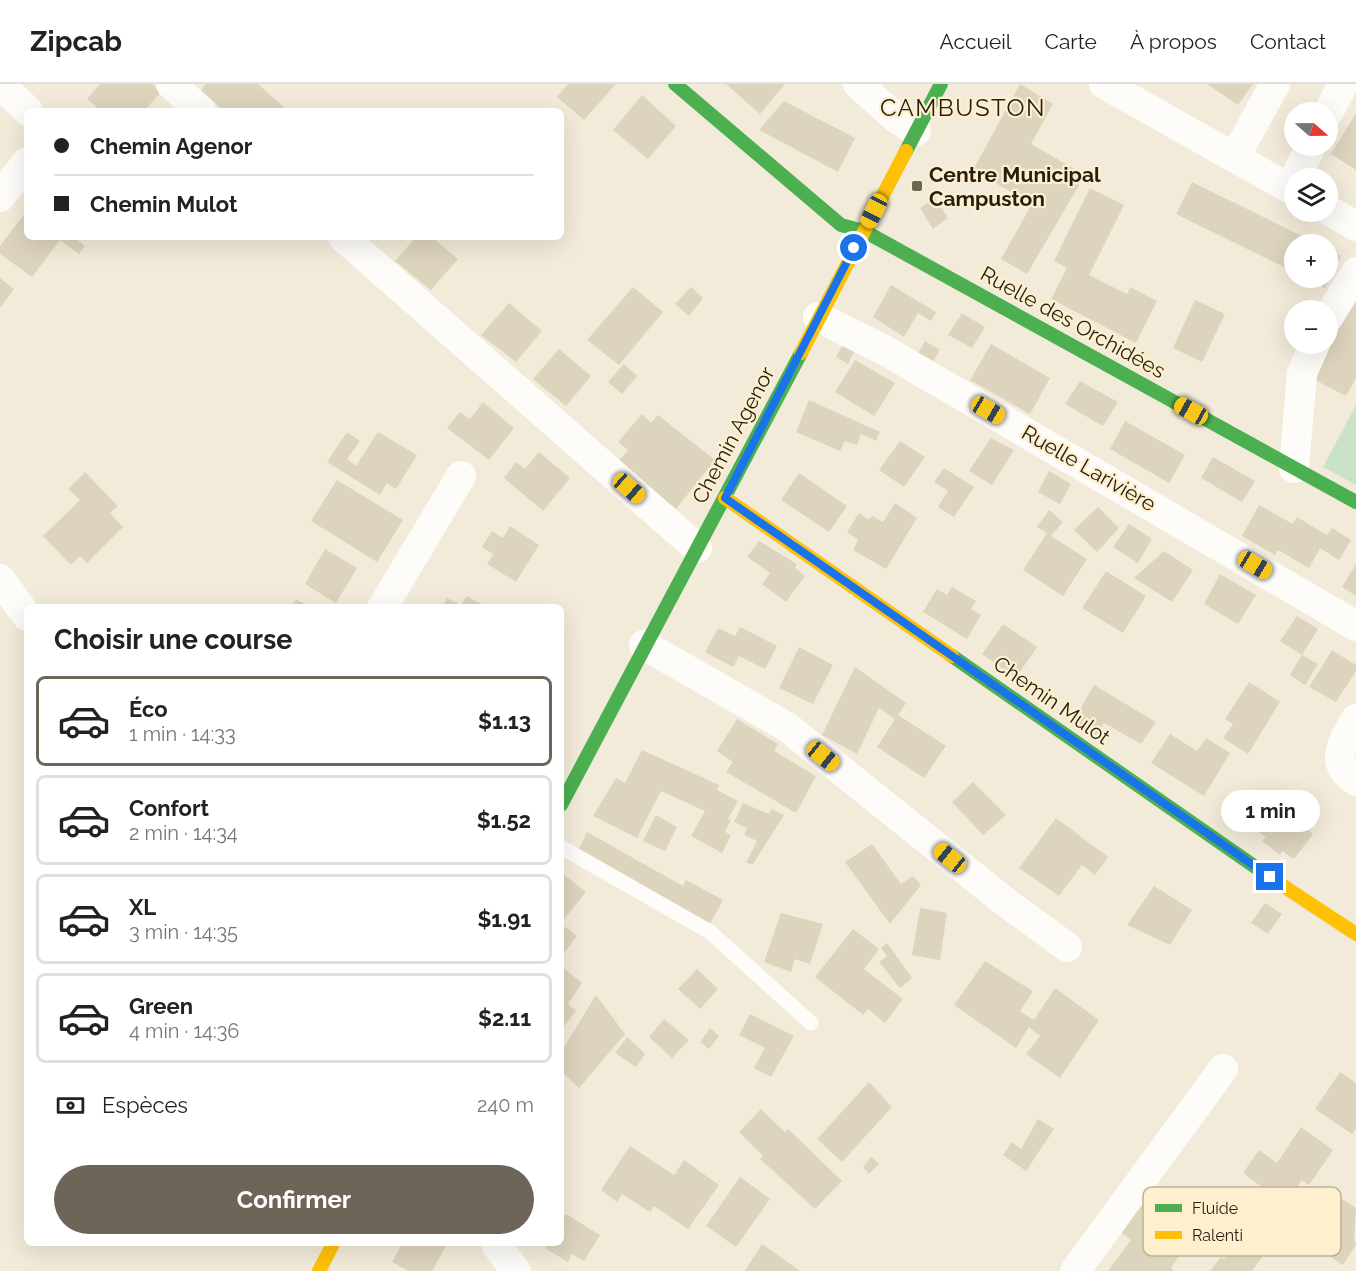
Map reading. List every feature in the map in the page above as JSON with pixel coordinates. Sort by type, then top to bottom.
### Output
[{"type":"street","points":[[0,84],[25,108]]},
{"type":"street","points":[[171,84],[198,108]]},
{"type":"street","name":"Ruelle des Orchidées","points":[[675,84],[841,225],[864,231],[1356,502]]},
{"type":"street","points":[[858,84],[895,117],[916,131]]},
{"type":"street","name":"Chemin Agenor","points":[[564,799],[644,645],[725,498],[941,84]]},
{"type":"street","points":[[1104,84],[1234,157],[1284,180]]},
{"type":"street","points":[[1234,157],[1275,84]]},
{"type":"street","points":[[1334,102],[1343,84]]},
{"type":"street","points":[[0,197],[24,166]]},
{"type":"street","points":[[1338,216],[1356,226]]},
{"type":"street","points":[[346,240],[697,548]]},
{"type":"street","points":[[1338,302],[1356,272]]},
{"type":"street","name":"Ruelle Larivière","points":[[818,317],[886,351],[1356,626]]},
{"type":"street","points":[[1294,468],[1302,373],[1311,354]]},
{"type":"street","points":[[384,604],[461,476]]},
{"type":"street","name":"Chemin Mulot","points":[[725,498],[1252,866],[1356,934]]},
{"type":"street","points":[[0,579],[24,612]]},
{"type":"street","points":[[644,645],[787,727],[1004,901],[1068,947]]},
{"type":"street","points":[[1356,719],[1343,741],[1339,760],[1342,769],[1356,781]]},
{"type":"street","points":[[1075,1271],[1223,1069]]},
{"type":"street","points":[[319,1271],[332,1246]]},
{"type":"street","points":[[497,1246],[516,1271]]},
{"type":"lane","points":[[564,849],[710,932],[811,1023]]},
{"type":"green space","points":[[1356,405],[1356,485],[1323,467]]},
{"type":"building","points":[[100,84],[152,84],[161,92],[147,108],[98,108],[87,99]]},
{"type":"building","points":[[206,84],[258,84],[285,108],[221,108],[201,90]]},
{"type":"building","points":[[568,84],[616,84],[584,120],[557,97]]},
{"type":"building","points":[[726,84],[785,84],[760,114]]},
{"type":"building","points":[[1020,84],[1053,104],[1031,144],[1085,175],[1027,274],[1001,259],[1032,204],[973,170]]},
{"type":"building","points":[[1207,84],[1253,84],[1238,105]]},
{"type":"building","points":[[642,95],[676,126],[648,159],[613,130]]},
{"type":"building","points":[[784,101],[855,138],[838,172],[759,130]]},
{"type":"building","points":[[1356,113],[1356,170],[1334,156],[1338,156],[1338,143]]},
{"type":"building","points":[[1192,182],[1298,234],[1284,234],[1284,267],[1176,214]]},
{"type":"building","points":[[1090,188],[1124,205],[1089,275],[1127,294],[1130,287],[1157,301],[1136,343],[1051,299],[1067,268],[1054,261]]},
{"type":"building","points":[[935,198],[948,218],[933,229],[920,208]]},
{"type":"building","points":[[24,214],[24,240],[60,240],[32,277],[0,254],[0,246]]},
{"type":"building","points":[[60,240],[78,240],[85,246],[79,254]]},
{"type":"building","points":[[413,240],[436,240],[458,259],[431,290],[395,261]]},
{"type":"building","points":[[0,278],[14,289],[0,308]]},
{"type":"building","points":[[891,285],[936,312],[931,321],[918,313],[904,337],[873,317]]},
{"type":"building","points":[[633,287],[663,312],[619,365],[587,340]]},
{"type":"building","points":[[691,287],[703,298],[689,316],[675,304]]},
{"type":"building","points":[[1356,293],[1356,378],[1346,396],[1311,378],[1324,354],[1338,354],[1338,327]]},
{"type":"building","points":[[1195,300],[1225,314],[1202,362],[1173,348]]},
{"type":"building","points":[[509,303],[542,331],[516,362],[481,335]]},
{"type":"building","points":[[962,313],[985,327],[972,348],[948,335]]},
{"type":"building","points":[[846,339],[858,344],[848,364],[836,357]]},
{"type":"building","points":[[925,341],[940,350],[928,370],[913,361]]},
{"type":"building","points":[[991,344],[1050,378],[1030,414],[970,380]]},
{"type":"building","points":[[559,349],[591,376],[566,406],[533,379]]},
{"type":"building","points":[[855,360],[895,383],[874,416],[835,392]]},
{"type":"building","points":[[624,364],[637,376],[622,394],[608,382]]},
{"type":"building","points":[[1080,381],[1118,402],[1103,426],[1065,404]]},
{"type":"building","points":[[809,400],[880,432],[876,441],[861,434],[857,445],[845,441],[840,451],[796,432]]},
{"type":"building","points":[[483,402],[514,428],[489,460],[447,428],[460,412],[470,419]]},
{"type":"building","points":[[642,414],[651,423],[658,415],[715,460],[676,509],[617,463],[628,450],[618,442]]},
{"type":"building","points":[[1125,421],[1185,455],[1169,483],[1110,449]]},
{"type":"building","points":[[347,432],[360,441],[347,459],[356,466],[378,432],[417,455],[396,489],[387,483],[380,495],[327,462]]},
{"type":"building","points":[[991,438],[1014,450],[992,485],[969,471]]},
{"type":"building","points":[[900,441],[925,457],[904,487],[879,470]]},
{"type":"building","points":[[539,452],[570,478],[543,511],[504,478],[516,462],[525,469]]},
{"type":"building","points":[[1213,457],[1255,481],[1242,502],[1201,478]]},
{"type":"building","points":[[944,468],[974,487],[954,517],[938,507],[948,491],[934,482]]},
{"type":"building","points":[[1049,471],[1071,484],[1060,504],[1038,492]]},
{"type":"building","points":[[85,472],[118,506],[110,513],[123,527],[87,563],[80,556],[71,565],[43,536],[80,500],[68,489]]},
{"type":"building","points":[[799,473],[847,506],[829,532],[781,500]]},
{"type":"building","points":[[337,480],[403,520],[377,562],[311,521]]},
{"type":"building","points":[[895,503],[917,518],[886,569],[853,550],[858,540],[847,532],[859,513],[869,520],[872,516],[883,522]]},
{"type":"building","points":[[1259,505],[1293,524],[1297,517],[1327,535],[1332,528],[1351,540],[1339,560],[1320,548],[1309,568],[1278,550],[1275,555],[1242,536]]},
{"type":"building","points":[[1098,507],[1119,528],[1097,552],[1074,530]]},
{"type":"building","points":[[1049,510],[1063,522],[1051,536],[1087,559],[1063,596],[1023,570],[1047,533],[1037,527]]},
{"type":"building","points":[[1129,524],[1152,539],[1138,563],[1113,547]]},
{"type":"building","points":[[510,526],[539,545],[516,582],[487,564],[493,554],[482,547],[492,531],[503,538]]},
{"type":"building","points":[[759,541],[797,564],[795,568],[805,576],[786,602],[762,584],[770,573],[747,557]]},
{"type":"building","points":[[325,549],[357,568],[336,603],[305,584]]},
{"type":"building","points":[[1164,551],[1193,570],[1172,602],[1134,578]]},
{"type":"building","points":[[1356,564],[1356,596],[1342,587]]},
{"type":"building","points":[[1106,571],[1146,596],[1123,633],[1082,608]]},
{"type":"building","points":[[1220,574],[1256,595],[1238,624],[1204,604]]},
{"type":"building","points":[[952,587],[976,601],[971,609],[981,615],[967,639],[923,612],[937,589],[947,595]]},
{"type":"building","points":[[467,596],[481,604],[462,604]]},
{"type":"building","points":[[447,598],[459,604],[443,604]]},
{"type":"building","points":[[296,599],[304,604],[293,604]]},
{"type":"building","points":[[1297,616],[1318,629],[1302,655],[1280,641]]},
{"type":"building","points":[[1003,624],[1037,647],[1016,678],[982,654]]},
{"type":"building","points":[[740,627],[777,646],[765,669],[739,656],[733,667],[705,652],[718,628],[735,636]]},
{"type":"building","points":[[799,647],[833,665],[813,704],[779,688]]},
{"type":"building","points":[[1332,650],[1356,665],[1356,671],[1336,702],[1309,687]]},
{"type":"building","points":[[1302,655],[1318,664],[1305,685],[1290,675]]},
{"type":"building","points":[[855,667],[906,703],[898,715],[946,746],[924,778],[877,747],[895,719],[879,708],[857,754],[822,735]]},
{"type":"building","points":[[1249,682],[1280,702],[1248,754],[1223,738],[1233,724],[1225,719]]},
{"type":"building","points":[[1094,685],[1156,722],[1141,744],[1104,723],[1096,735],[1073,721]]},
{"type":"building","points":[[737,719],[778,744],[774,751],[816,776],[796,813],[726,772],[733,762],[717,751]]},
{"type":"building","points":[[1170,734],[1197,751],[1206,738],[1230,753],[1204,796],[1151,763]]},
{"type":"building","points":[[642,750],[719,785],[717,790],[738,801],[728,819],[731,820],[725,832],[731,835],[722,853],[691,836],[705,811],[661,791],[637,838],[593,816],[616,778],[625,783]]},
{"type":"building","points":[[973,782],[1006,815],[983,835],[952,802]]},
{"type":"building","points":[[743,803],[769,814],[771,809],[784,815],[753,864],[746,863],[757,841],[744,835],[747,828],[734,822]]},
{"type":"building","points":[[1273,803],[1313,834],[1294,859],[1282,851],[1280,855],[1262,841],[1266,837],[1254,829]]},
{"type":"building","points":[[656,815],[677,827],[665,851],[643,841]]},
{"type":"building","points":[[1056,818],[1108,857],[1095,875],[1082,865],[1059,896],[1019,868]]},
{"type":"building","points":[[587,832],[683,886],[686,880],[723,900],[710,924],[577,852]]},
{"type":"building","points":[[872,844],[901,884],[913,876],[921,885],[890,924],[845,862]]},
{"type":"building","points":[[564,875],[586,892],[564,919]]},
{"type":"building","points":[[1154,886],[1192,910],[1170,945],[1127,925]]},
{"type":"building","points":[[1265,903],[1282,914],[1268,934],[1251,923]]},
{"type":"building","points":[[920,908],[947,913],[940,960],[912,955]]},
{"type":"building","points":[[781,913],[823,924],[810,964],[795,959],[791,972],[764,962]]},
{"type":"building","points":[[564,926],[577,936],[564,953]]},
{"type":"building","points":[[853,929],[879,949],[864,969],[903,999],[885,1023],[868,1009],[863,1015],[815,977]]},
{"type":"building","points":[[887,943],[912,978],[900,988],[879,962],[887,956],[881,948]]},
{"type":"building","points":[[985,961],[1033,991],[1020,1011],[1034,1020],[1055,988],[1099,1020],[1060,1078],[1026,1054],[1040,1036],[1029,1027],[1016,1048],[954,1005]]},
{"type":"building","points":[[564,968],[582,983],[568,1004],[576,1011],[564,1027]]},
{"type":"building","points":[[697,969],[718,989],[700,1009],[678,989]]},
{"type":"building","points":[[596,995],[625,1034],[579,1088],[564,1074],[564,1047]]},
{"type":"building","points":[[750,1014],[794,1036],[771,1077],[754,1068],[765,1048],[739,1035]]},
{"type":"building","points":[[664,1019],[689,1040],[672,1058],[649,1037]]},
{"type":"building","points":[[710,1028],[719,1036],[709,1049],[700,1042]]},
{"type":"building","points":[[627,1037],[645,1054],[636,1067],[615,1053]]},
{"type":"building","points":[[1340,1072],[1356,1083],[1356,1129],[1352,1134],[1315,1109]]},
{"type":"building","points":[[869,1082],[892,1107],[842,1162],[817,1139]]},
{"type":"building","points":[[761,1109],[785,1132],[788,1129],[842,1181],[815,1209],[760,1159],[763,1156],[739,1132]]},
{"type":"building","points":[[1038,1119],[1054,1129],[1026,1171],[1003,1155],[1012,1142],[1021,1149]]},
{"type":"building","points":[[1301,1127],[1333,1150],[1309,1185],[1302,1180],[1297,1187],[1262,1187],[1243,1173],[1259,1150],[1277,1163]]},
{"type":"building","points":[[630,1146],[674,1175],[684,1160],[719,1185],[688,1229],[654,1206],[650,1212],[622,1194],[617,1202],[601,1190]]},
{"type":"building","points":[[871,1157],[879,1164],[869,1174],[863,1167]]},
{"type":"building","points":[[740,1177],[770,1199],[736,1247],[706,1226]]},
{"type":"building","points":[[1143,1192],[1143,1256],[1179,1256],[1171,1268],[1174,1271],[1108,1271],[1131,1240],[1116,1229]]},
{"type":"building","points":[[1342,1199],[1356,1208],[1354,1239],[1356,1245],[1343,1265],[1329,1256],[1341,1256]]},
{"type":"building","points":[[566,1214],[600,1235],[584,1261],[572,1254],[568,1262],[545,1248],[546,1246],[564,1246]]},
{"type":"building","points":[[762,1244],[800,1271],[745,1271]]},
{"type":"building","points":[[401,1246],[446,1246],[432,1271],[408,1271],[392,1262]]},
{"type":"building","points":[[1226,1256],[1263,1256],[1252,1271],[1210,1271],[1221,1257],[1224,1259]]},
{"type":"traffic: fast","points":[[675,84],[841,225],[864,231],[1356,502]]},
{"type":"traffic: fast","points":[[906,151],[941,84]]},
{"type":"traffic: fast","points":[[564,799],[801,353]]},
{"type":"traffic: fast","points":[[952,656],[1274,880]]},
{"type":"traffic: slow","points":[[801,353],[906,151]]},
{"type":"traffic: slow","points":[[725,498],[952,656]]},
{"type":"traffic: slow","points":[[1274,880],[1356,934]]},
{"type":"traffic: slow","points":[[319,1271],[332,1246]]},
{"type":"place","name":"Centre Municipal Campuston","points":[[917,186]]},
{"type":"district","name":"CAMBUSTON","points":[[963,107]]},
{"type":"route","points":[[854,248],[725,498],[1270,877]]}]
